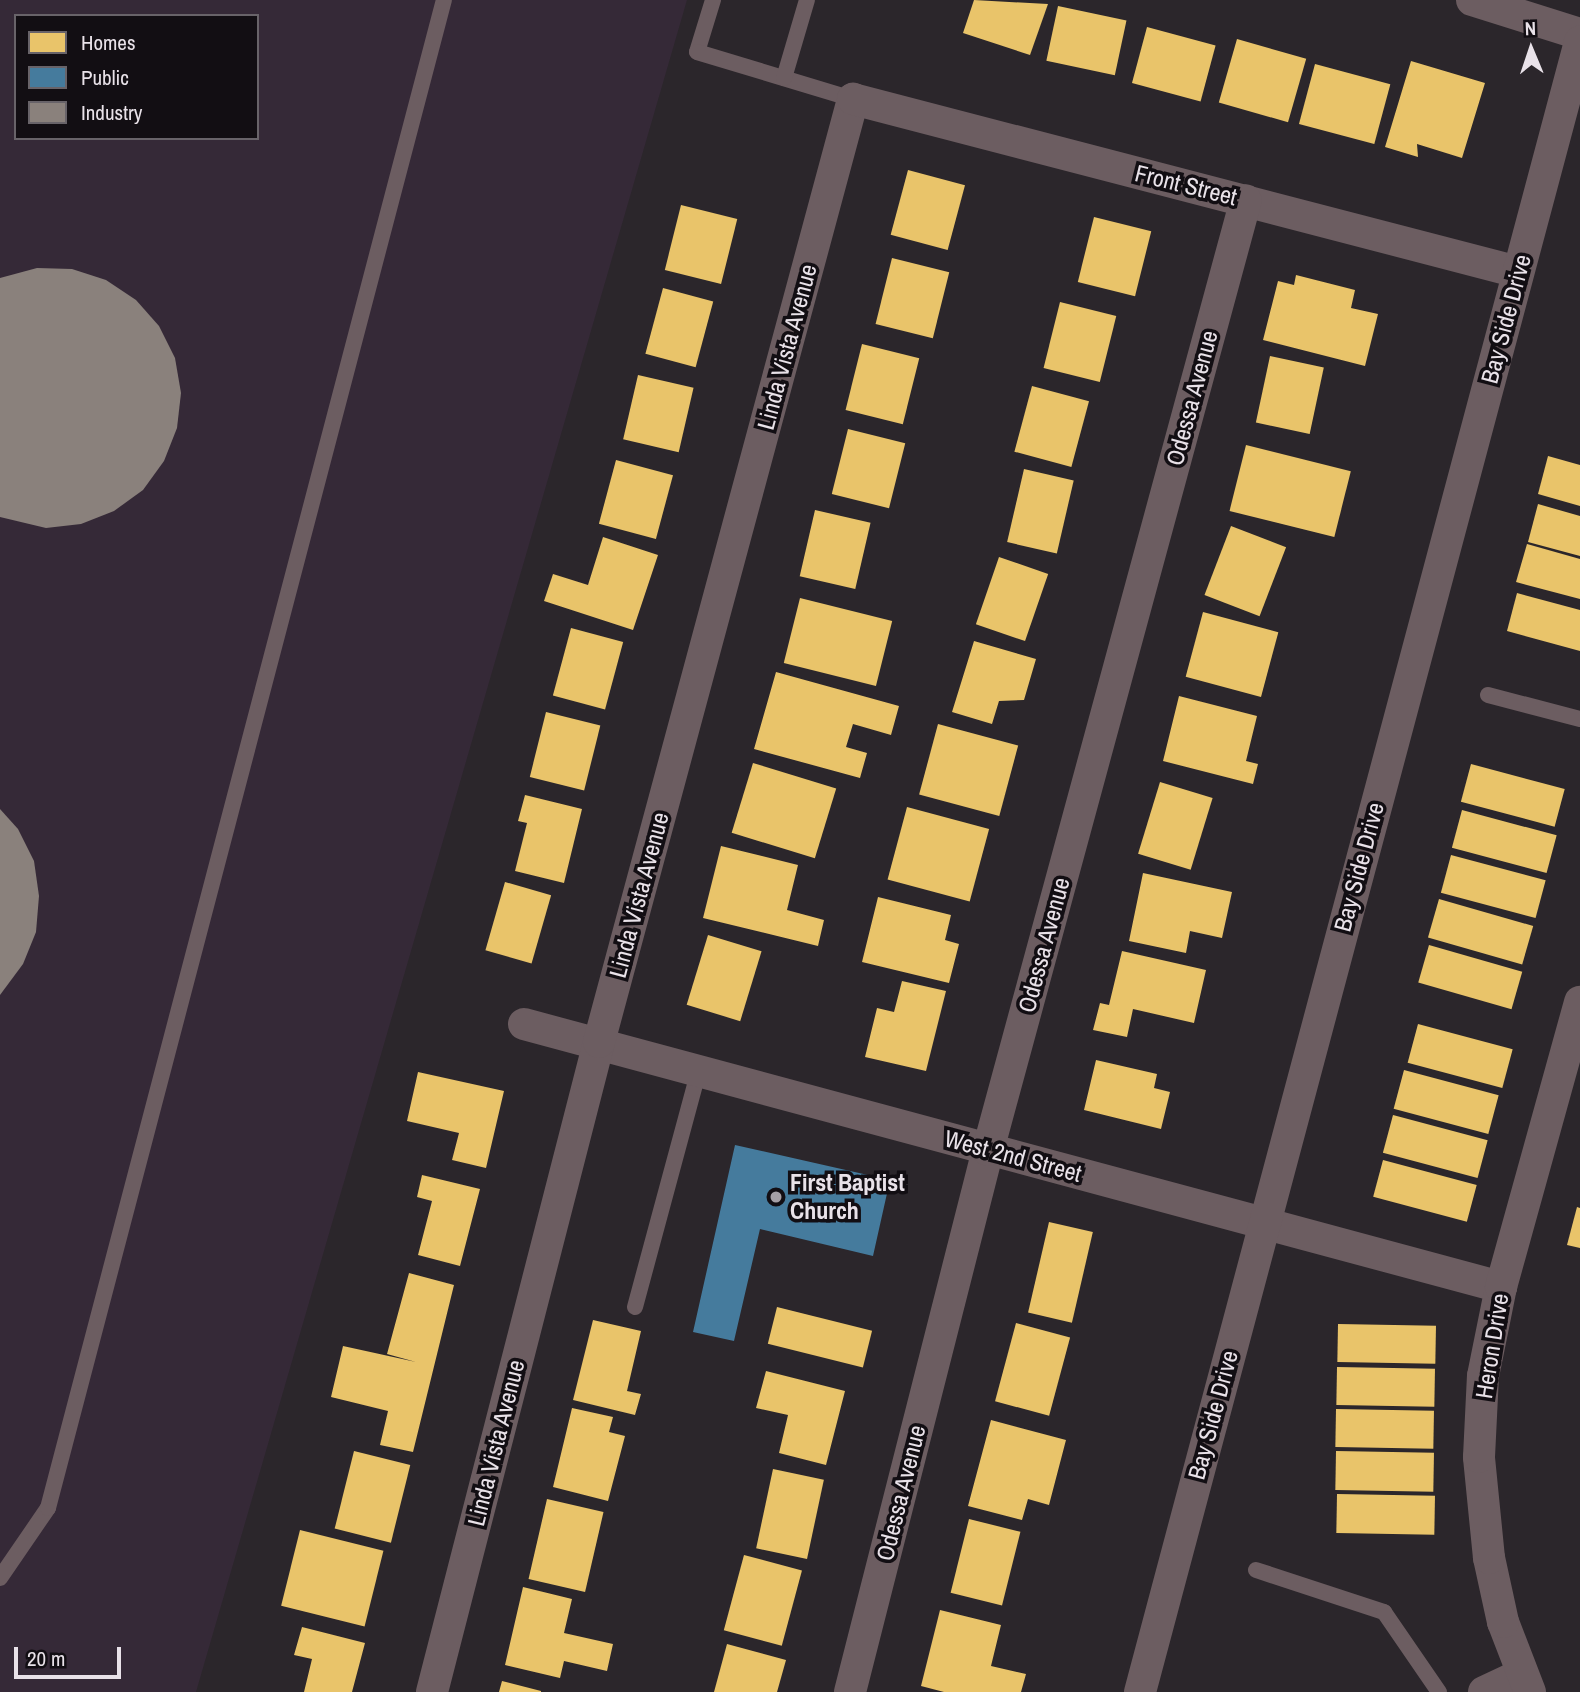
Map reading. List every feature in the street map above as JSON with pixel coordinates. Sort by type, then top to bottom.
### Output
[{"type":"street","points":[[1472,0],[1580,34]]},
{"type":"street","name":"Bay Side Drive","points":[[1140,1692],[1580,42]]},
{"type":"street","name":"Front Street","points":[[853,100],[1518,272]]},
{"type":"street","name":"Linda Vista Avenue","points":[[432,1692],[599,1042],[853,100]]},
{"type":"street","name":"Odessa Avenue","points":[[850,1692],[988,1150],[1246,200]]},
{"type":"street","name":"Heron Drive","points":[[1525,1684],[1489,1558],[1479,1457],[1483,1376],[1502,1287],[1580,1002]]},
{"type":"street","name":"West 2nd Street","points":[[524,1024],[1502,1287]]},
{"type":"street","points":[[1484,1692],[1525,1684]]},
{"type":"lane","points":[[0,1578],[48,1508],[444,0]]},
{"type":"lane","points":[[713,0],[697,51],[853,100]]},
{"type":"lane","points":[[784,78],[807,0]]},
{"type":"lane","points":[[1488,695],[1580,719]]},
{"type":"lane","points":[[635,1307],[699,1070]]},
{"type":"lane","points":[[1256,1570],[1384,1612],[1439,1692]]},
{"type":"shaded area","points":[[0,0],[687,0],[196,1692],[0,1692]]},
{"type":"building: Homes","points":[[974,0],[1048,4],[1030,55],[963,33]]},
{"type":"building: Homes","points":[[1058,6],[1126,21],[1115,75],[1046,61]]},
{"type":"building: Homes","points":[[1147,27],[1216,45],[1201,101],[1132,83]]},
{"type":"building: Homes","points":[[1237,39],[1306,59],[1288,122],[1219,102]]},
{"type":"building: Homes","points":[[1411,61],[1485,83],[1462,158],[1417,144],[1418,157],[1385,147]]},
{"type":"building: Homes","points":[[1315,64],[1390,84],[1374,144],[1299,124]]},
{"type":"building: Homes","points":[[908,170],[965,185],[948,250],[891,235]]},
{"type":"building: Homes","points":[[681,205],[737,219],[721,284],[665,270]]},
{"type":"building: Homes","points":[[1094,217],[1151,231],[1135,296],[1078,282]]},
{"type":"building: Homes","points":[[892,258],[949,272],[933,338],[876,324]]},
{"type":"building: Homes","points":[[1296,275],[1355,290],[1351,308],[1378,314],[1365,366],[1263,340],[1278,281],[1294,285]]},
{"type":"building: Homes","points":[[663,288],[713,301],[696,367],[645,354]]},
{"type":"building: Homes","points":[[1060,302],[1116,316],[1100,382],[1044,368]]},
{"type":"building: Homes","points":[[862,344],[919,358],[903,424],[846,410]]},
{"type":"building: Homes","points":[[1270,356],[1324,367],[1310,434],[1256,423]]},
{"type":"building: Homes","points":[[638,375],[694,388],[679,452],[623,439]]},
{"type":"building: Homes","points":[[1032,386],[1089,401],[1071,467],[1014,452]]},
{"type":"building: Homes","points":[[848,429],[905,443],[889,508],[832,494]]},
{"type":"building: Homes","points":[[1246,445],[1351,471],[1334,537],[1230,511]]},
{"type":"building: Homes","points":[[1548,456],[1580,465],[1580,506],[1538,494]]},
{"type":"building: Homes","points":[[616,460],[673,475],[656,539],[599,524]]},
{"type":"building: Homes","points":[[1024,469],[1074,480],[1057,554],[1007,542]]},
{"type":"building: Homes","points":[[1538,504],[1580,516],[1580,556],[1528,542]]},
{"type":"building: Homes","points":[[815,510],[871,523],[855,589],[800,576]]},
{"type":"building: Homes","points":[[1231,526],[1286,547],[1260,616],[1204,595]]},
{"type":"building: Homes","points":[[603,537],[658,555],[633,630],[544,601],[553,574],[588,585]]},
{"type":"building: Homes","points":[[1527,544],[1580,559],[1580,599],[1516,582]]},
{"type":"building: Homes","points":[[999,557],[1048,574],[1025,641],[976,624]]},
{"type":"building: Homes","points":[[1517,593],[1580,610],[1580,651],[1507,631]]},
{"type":"building: Homes","points":[[800,598],[892,621],[876,686],[784,663]]},
{"type":"building: Homes","points":[[1203,612],[1278,632],[1261,697],[1186,677]]},
{"type":"building: Homes","points":[[571,628],[623,642],[605,710],[553,696]]},
{"type":"building: Homes","points":[[974,641],[1036,659],[1024,700],[999,701],[992,724],[952,712]]},
{"type":"building: Homes","points":[[776,672],[899,706],[891,735],[853,724],[846,747],[867,753],[860,778],[754,749]]},
{"type":"building: Homes","points":[[1179,696],[1257,716],[1246,761],[1258,764],[1253,784],[1163,761]]},
{"type":"building: Homes","points":[[546,712],[600,726],[584,791],[530,777]]},
{"type":"building: Homes","points":[[938,724],[1018,745],[999,816],[919,795]]},
{"type":"building: Homes","points":[[753,763],[836,788],[815,858],[732,833]]},
{"type":"building: Homes","points":[[1471,764],[1565,789],[1555,827],[1461,802]]},
{"type":"building: Homes","points":[[1160,782],[1213,798],[1191,870],[1138,854]]},
{"type":"building: Homes","points":[[525,795],[582,809],[564,883],[515,871],[527,823],[518,821]]},
{"type":"building: Homes","points":[[907,807],[989,829],[970,901],[888,879]]},
{"type":"building: Homes","points":[[1462,810],[1557,835],[1547,873],[1452,848]]},
{"type":"building: Homes","points":[[721,846],[798,865],[787,910],[824,920],[818,946],[703,918]]},
{"type":"building: Homes","points":[[1451,855],[1546,880],[1536,918],[1441,893]]},
{"type":"building: Homes","points":[[1143,873],[1232,892],[1222,938],[1190,931],[1186,953],[1129,941]]},
{"type":"building: Homes","points":[[505,882],[551,895],[532,963],[485,950]]},
{"type":"building: Homes","points":[[878,897],[951,915],[945,940],[959,944],[949,983],[862,962]]},
{"type":"building: Homes","points":[[1439,899],[1533,926],[1522,964],[1428,937]]},
{"type":"building: Homes","points":[[708,935],[762,951],[740,1021],[687,1005]]},
{"type":"building: Homes","points":[[1429,945],[1522,972],[1511,1009],[1418,982]]},
{"type":"building: Homes","points":[[1122,951],[1206,970],[1194,1023],[1133,1009],[1127,1037],[1093,1030],[1100,1003],[1109,1005]]},
{"type":"building: Homes","points":[[902,981],[946,991],[926,1071],[865,1057],[877,1008],[894,1012]]},
{"type":"building: Homes","points":[[1418,1024],[1513,1049],[1502,1088],[1408,1063]]},
{"type":"building: Homes","points":[[1096,1060],[1157,1074],[1154,1088],[1170,1092],[1161,1129],[1084,1110]]},
{"type":"building: Homes","points":[[1404,1070],[1499,1095],[1488,1134],[1394,1109]]},
{"type":"building: Homes","points":[[418,1072],[504,1091],[486,1168],[452,1160],[459,1133],[407,1121]]},
{"type":"building: Homes","points":[[1393,1115],[1488,1140],[1478,1178],[1383,1153]]},
{"type":"building: Homes","points":[[1383,1160],[1477,1185],[1467,1222],[1373,1197]]},
{"type":"building: Homes","points":[[422,1175],[480,1189],[460,1266],[418,1255],[432,1201],[417,1197]]},
{"type":"building: Homes","points":[[1577,1207],[1580,1208],[1580,1248],[1567,1245]]},
{"type":"building: Homes","points":[[1049,1222],[1093,1232],[1072,1323],[1028,1313]]},
{"type":"building: Homes","points":[[409,1273],[454,1285],[413,1452],[380,1445],[388,1411],[331,1397],[343,1346],[416,1362],[387,1354]]},
{"type":"building: Homes","points":[[777,1307],[872,1331],[863,1368],[768,1344]]},
{"type":"building: Homes","points":[[593,1320],[641,1331],[627,1391],[641,1394],[635,1415],[573,1400]]},
{"type":"building: Homes","points":[[1016,1323],[1070,1337],[1049,1416],[995,1401]]},
{"type":"building: Homes","points":[[1338,1324],[1436,1326],[1435,1364],[1337,1362]]},
{"type":"building: Homes","points":[[1337,1367],[1435,1369],[1434,1407],[1336,1405]]},
{"type":"building: Homes","points":[[766,1371],[845,1391],[826,1465],[779,1453],[788,1415],[756,1408]]},
{"type":"building: Homes","points":[[572,1408],[613,1417],[609,1432],[625,1436],[608,1501],[553,1487]]},
{"type":"building: Homes","points":[[1336,1409],[1434,1411],[1433,1449],[1335,1447]]},
{"type":"building: Homes","points":[[991,1420],[1066,1440],[1049,1505],[1028,1499],[1022,1520],[968,1506]]},
{"type":"building: Homes","points":[[354,1451],[410,1465],[391,1543],[335,1529]]},
{"type":"building: Homes","points":[[1336,1451],[1434,1453],[1433,1492],[1335,1490]]},
{"type":"building: Homes","points":[[773,1469],[824,1480],[807,1559],[756,1548]]},
{"type":"building: Homes","points":[[1337,1494],[1435,1496],[1434,1535],[1336,1533]]},
{"type":"building: Homes","points":[[547,1499],[604,1512],[585,1592],[529,1579]]},
{"type":"building: Homes","points":[[969,1519],[1020,1532],[1002,1606],[951,1593]]},
{"type":"building: Homes","points":[[300,1530],[383,1551],[365,1626],[281,1606]]},
{"type":"building: Homes","points":[[744,1555],[802,1571],[782,1646],[724,1630]]},
{"type":"building: Homes","points":[[523,1587],[572,1599],[564,1633],[613,1644],[607,1671],[564,1661],[560,1678],[505,1665]]},
{"type":"building: Homes","points":[[940,1610],[1001,1625],[991,1666],[1026,1674],[1021,1692],[944,1692],[921,1686]]},
{"type":"building: Homes","points":[[302,1627],[365,1643],[352,1692],[304,1692],[312,1659],[294,1655]]},
{"type":"building: Homes","points":[[727,1644],[786,1660],[777,1692],[714,1692]]},
{"type":"building: Homes","points":[[502,1681],[541,1691],[541,1692],[499,1692]]},
{"type":"building: Public","points":[[735,1145],[890,1180],[873,1256],[760,1229],[734,1341],[693,1332]]},
{"type":"building: Industry","points":[[37,268],[72,269],[106,280],[136,300],[159,326],[175,358],[181,393],[177,428],[164,461],[143,490],[114,511],[81,524],[46,528],[0,517],[0,278]]},
{"type":"building: Industry","points":[[0,809],[18,829],[34,861],[39,896],[36,932],[23,964],[0,995]]},
{"type":"place","name":"First Baptist Church","points":[[776,1197]]}]
